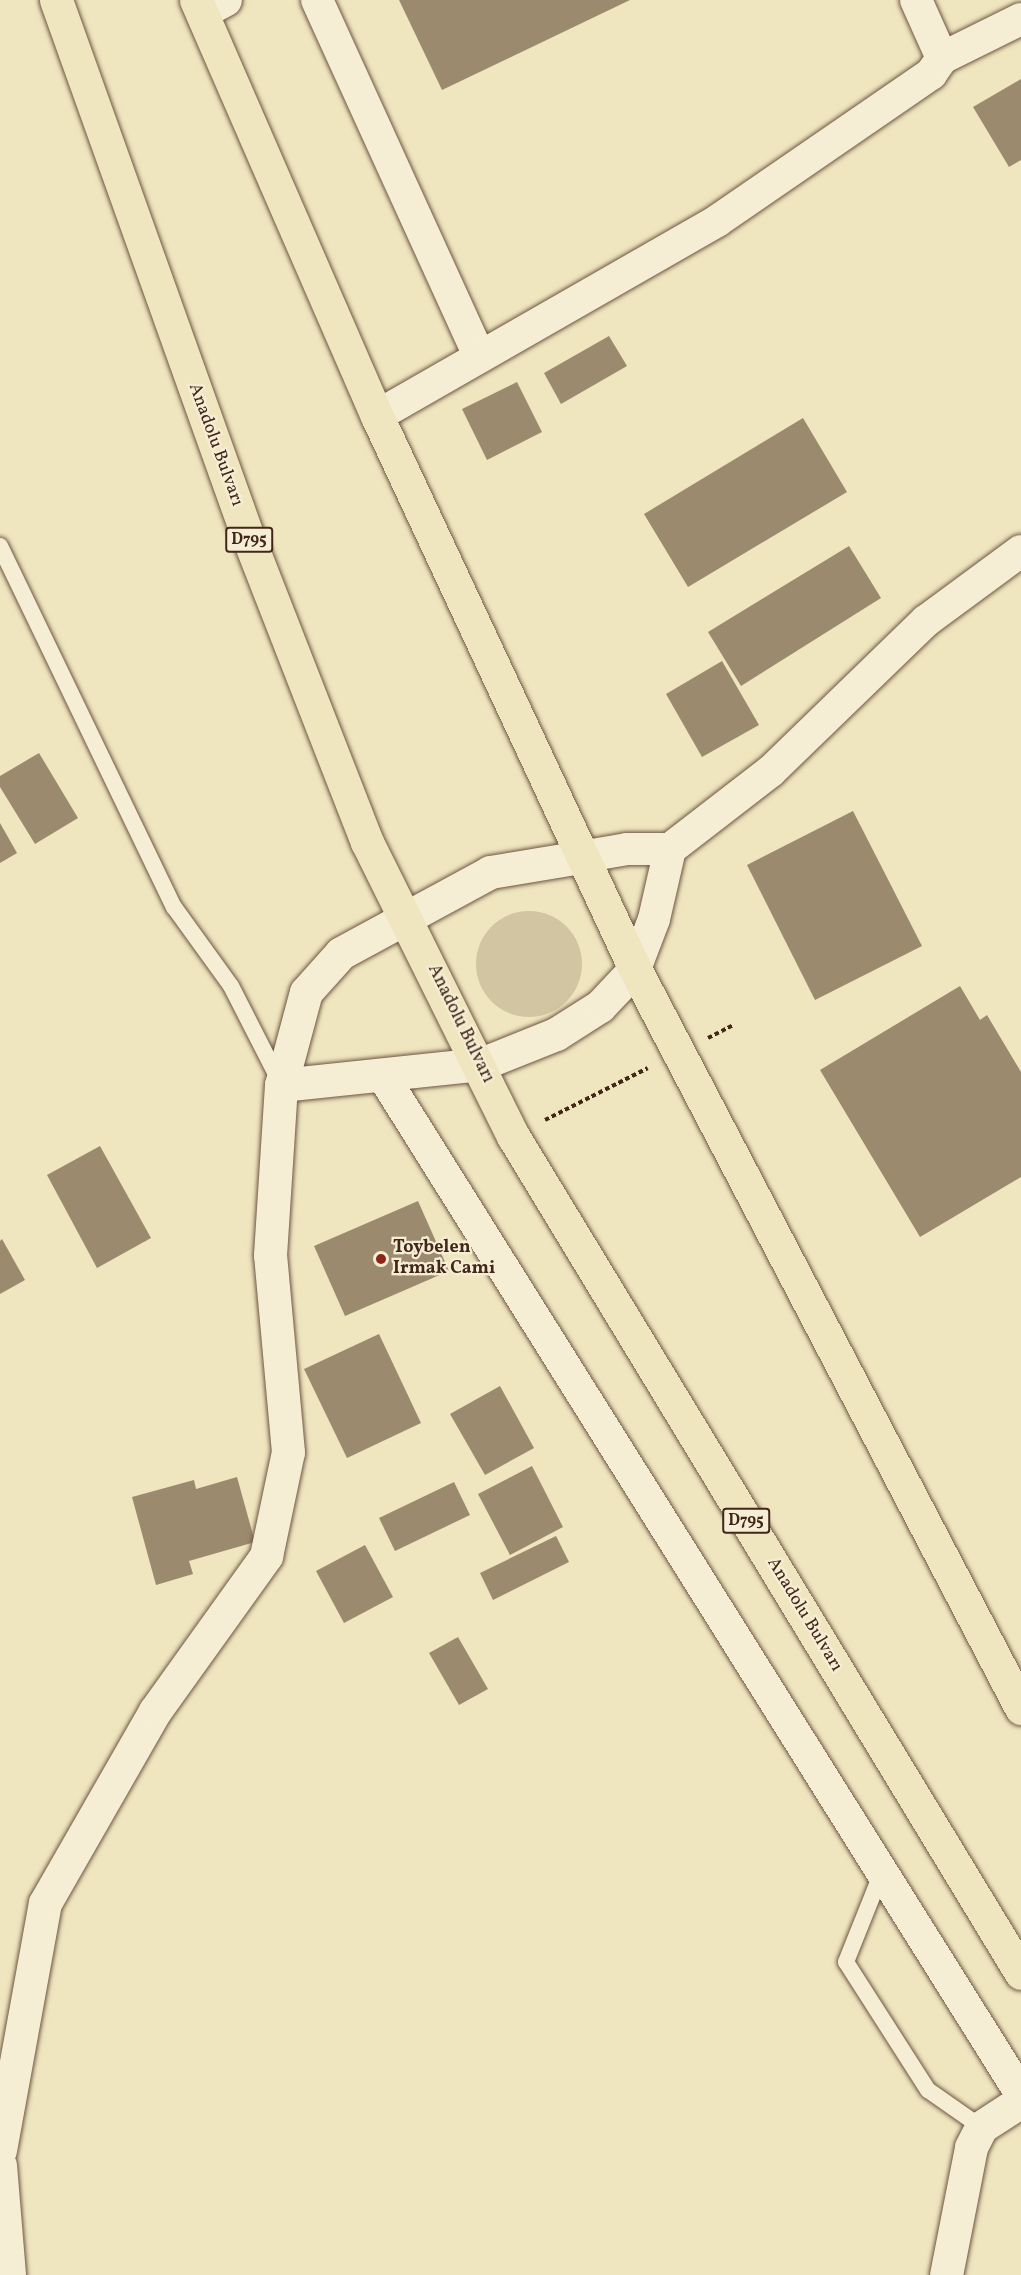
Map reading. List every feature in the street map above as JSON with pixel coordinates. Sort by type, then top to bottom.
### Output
[{"type":"highway","name":"Anadolu Bulvarı","points":[[56,0],[248,537],[368,842],[481,1064],[513,1136],[1021,1973]]},
{"type":"highway","points":[[208,4],[377,416],[581,857],[635,969],[1021,1707]]},
{"type":"street","points":[[317,0],[478,354]]},
{"type":"street","points":[[916,0],[942,58]]},
{"type":"street","points":[[377,416],[478,354],[495,351],[717,221],[931,74],[942,58],[1021,19]]},
{"type":"street","points":[[0,2150],[45,1903],[155,1711],[267,1556],[288,1452],[270,1255],[281,1085],[306,992],[341,953],[490,872],[627,849],[670,849],[771,771],[926,621],[1021,551]]},
{"type":"street","points":[[281,1085],[481,1064],[556,1034],[600,1006],[635,969],[654,919],[670,849]]},
{"type":"street","points":[[383,1076],[1021,2094]]},
{"type":"street","points":[[946,2275],[971,2147],[981,2127],[1021,2101]]},
{"type":"street","points":[[0,2165],[9,2275]]},
{"type":"lane","points":[[0,546],[174,907],[231,986],[281,1085]]},
{"type":"lane","points":[[882,1872],[846,1962],[928,2090],[981,2127]]},
{"type":"path","points":[[513,1136],[734,1025]]},
{"type":"shaded area","points":[[529,911],[549,915],[566,927],[578,944],[582,964],[578,984],[566,1001],[549,1013],[529,1017],[509,1013],[492,1001],[480,984],[476,964],[480,944],[492,927],[509,915]]},
{"type":"building","points":[[399,0],[630,0],[442,90]]},
{"type":"building","points":[[1021,79],[1021,160],[1009,167],[973,107]]},
{"type":"building","points":[[609,336],[627,366],[561,404],[544,373]]},
{"type":"building","points":[[517,382],[542,432],[487,460],[462,409]]},
{"type":"building","points":[[803,418],[847,492],[688,587],[644,514]]},
{"type":"building","points":[[849,546],[881,598],[741,686],[708,632]]},
{"type":"building","points":[[722,661],[759,725],[702,757],[666,694]]},
{"type":"building","points":[[39,753],[78,818],[35,844],[0,787],[0,776]]},
{"type":"building","points":[[853,811],[922,946],[815,1000],[747,865]]},
{"type":"building","points":[[0,823],[17,853],[0,863]]},
{"type":"building","points":[[960,986],[980,1020],[987,1015],[1021,1072],[1021,1177],[920,1237],[820,1070]]},
{"type":"building","points":[[100,1146],[151,1238],[97,1268],[47,1175]]},
{"type":"building","name":"Toybelen Irmak Cami","points":[[418,1201],[449,1271],[345,1316],[314,1246]]},
{"type":"building","points":[[2,1239],[25,1280],[0,1294],[0,1241]]},
{"type":"building","points":[[379,1334],[421,1423],[347,1458],[304,1369]]},
{"type":"building","points":[[500,1386],[534,1448],[485,1475],[450,1414]]},
{"type":"building","points":[[532,1466],[563,1527],[510,1555],[478,1494]]},
{"type":"building","points":[[237,1477],[255,1542],[189,1561],[193,1574],[156,1585],[132,1497],[194,1480],[196,1489]]},
{"type":"building","points":[[454,1482],[470,1515],[395,1551],[379,1518]]},
{"type":"building","points":[[556,1536],[569,1562],[493,1600],[480,1573]]},
{"type":"building","points":[[365,1545],[393,1597],[344,1623],[316,1571]]},
{"type":"building","points":[[458,1637],[488,1689],[459,1705],[429,1653]]},
{"type":"place","name":"Toybelen Irmak Cami","points":[[381,1259]]}]
